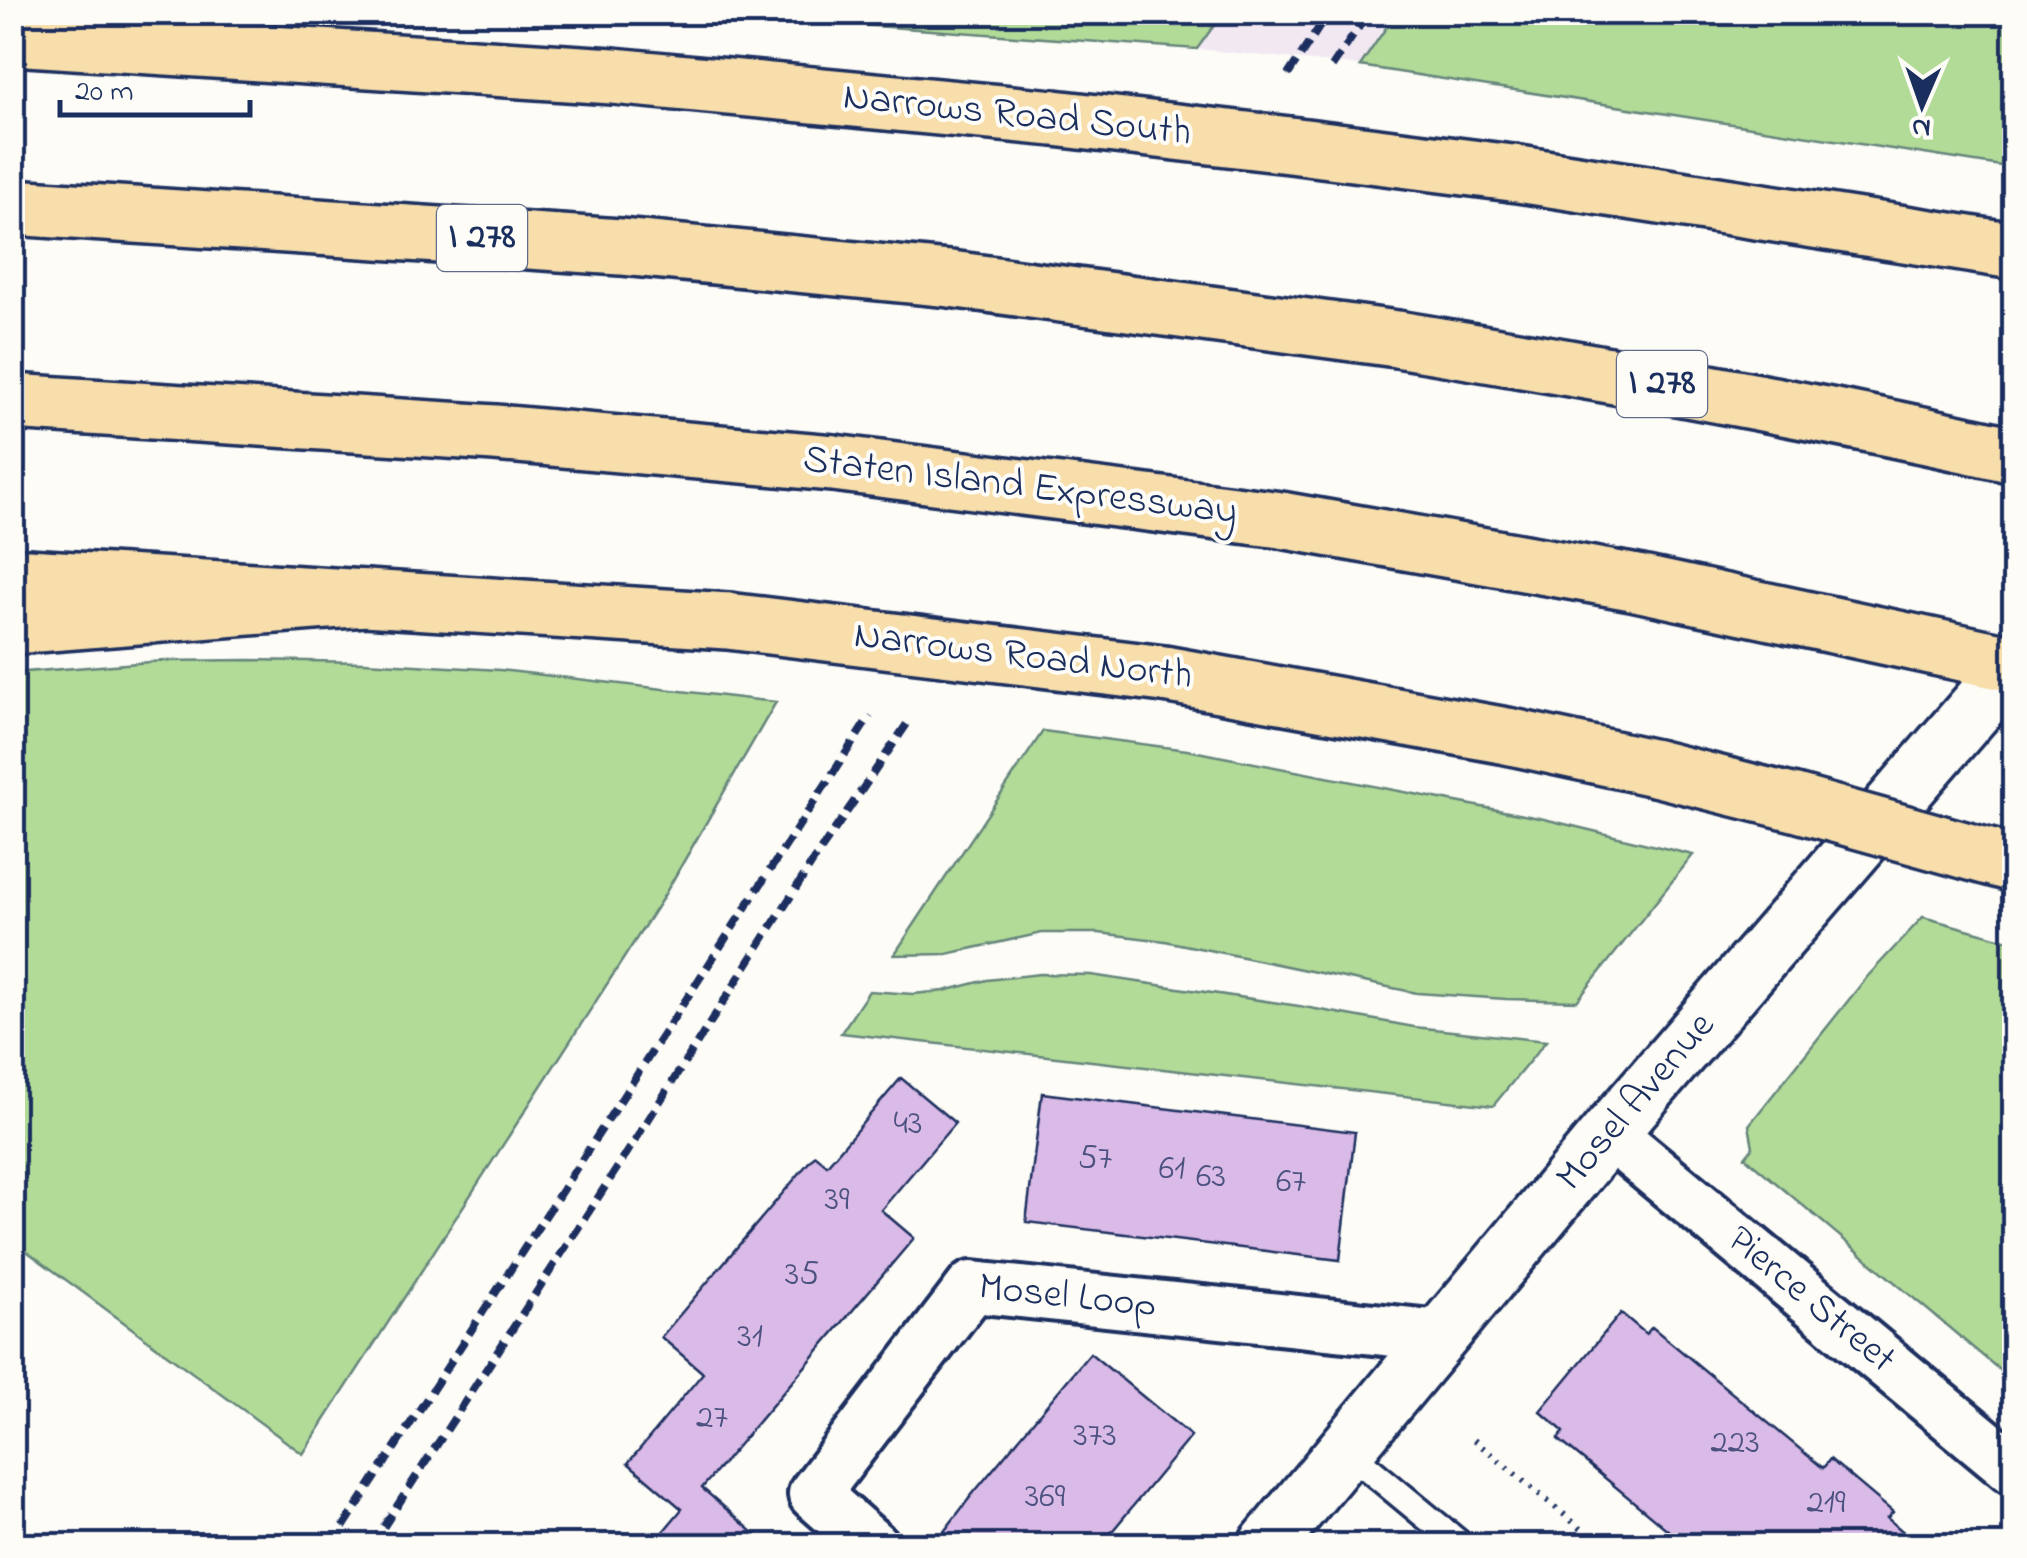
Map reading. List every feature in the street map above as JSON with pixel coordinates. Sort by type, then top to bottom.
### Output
[{"type":"main road","name":"Narrows Road South","points":[[12,36],[614,76],[1054,118],[1512,173],[2014,251]]},
{"type":"main road","name":"I 278","points":[[12,207],[621,248],[950,279],[1397,339],[1600,372],[2014,455]]},
{"type":"main road","name":"Staten Island Expressway","points":[[12,402],[495,432],[833,463],[1281,520],[1596,575],[2014,664]]},
{"type":"main road","points":[[12,578],[365,598]]},
{"type":"main road","name":"Narrows Road North","points":[[12,626],[365,598],[728,621],[1164,674],[1470,729],[1655,768],[2014,864]]},
{"type":"street","name":"Mosel Avenue","points":[[1266,1546],[1609,1134],[2014,664]]},
{"type":"street","name":"Pierce Street","points":[[1609,1134],[2014,1469]]},
{"type":"street","name":"Mosel Loop","points":[[873,1546],[814,1494],[972,1287],[1440,1336]]},
{"type":"lane","points":[[1346,1450],[1462,1546]]},
{"type":"path","points":[[1474,1440],[1602,1546]]},
{"type":"shaded area","points":[[1223,13],[1396,13],[1360,66],[1197,49]]},
{"type":"green space","points":[[692,13],[1223,13],[1197,49]]},
{"type":"green space","points":[[1396,13],[2014,13],[2014,168],[1360,66]]},
{"type":"green space","points":[[249,660],[500,670],[776,702],[662,899],[303,1454],[13,1241],[13,673],[163,661]]},
{"type":"green space","points":[[1043,731],[1187,750],[1544,819],[1693,855],[1577,1001],[1417,993],[1165,941],[1099,933],[1042,933],[947,954],[894,955]]},
{"type":"green space","points":[[1923,917],[2014,942],[2014,1382],[1745,1157],[1753,1147],[1749,1125],[1867,977]]},
{"type":"green space","points":[[1040,974],[1091,975],[1414,1027],[1546,1041],[1493,1106],[841,1033],[869,991],[944,991],[987,980]]},
{"type":"building","points":[[901,1078],[955,1123],[881,1210],[914,1238],[702,1488],[769,1546],[651,1546],[682,1509],[628,1463],[703,1373],[661,1337],[815,1155],[827,1165]]},
{"type":"building","points":[[1042,1093],[1355,1132],[1340,1260],[1026,1222]]},
{"type":"building","points":[[1621,1313],[1646,1334],[1652,1327],[1823,1468],[1830,1459],[1893,1512],[1887,1518],[1920,1546],[1687,1546],[1558,1439],[1564,1432],[1540,1411]]},
{"type":"building","points":[[1090,1353],[1191,1436],[1100,1546],[933,1546],[971,1496]]},
{"type":"railway","points":[[1288,75],[1329,12]]},
{"type":"railway","points":[[1332,67],[1369,12]]},
{"type":"railway","points":[[331,1546],[870,716]]},
{"type":"railway","points":[[371,1546],[814,860],[911,718]]}]
